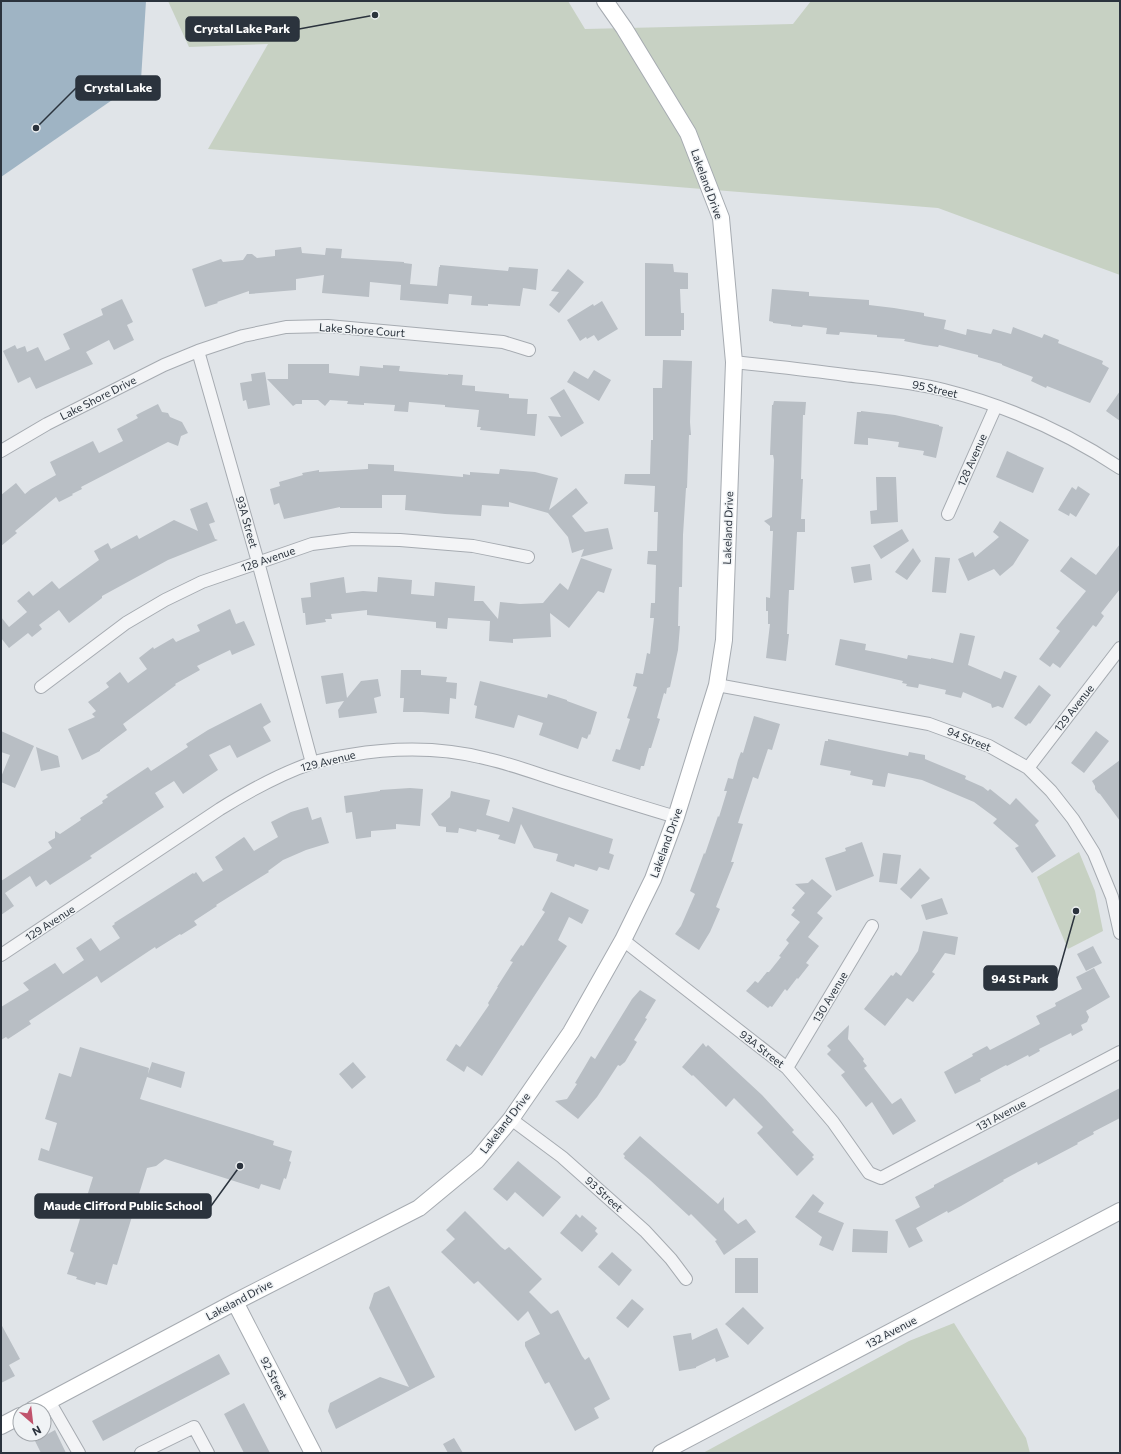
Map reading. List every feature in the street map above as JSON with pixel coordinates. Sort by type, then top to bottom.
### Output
[{"type":"street","name":"Lakeland Drive","points":[[49,1401],[235,1302],[419,1208],[477,1160],[511,1119],[571,1032],[623,940],[653,879],[676,818],[717,685],[724,640],[734,362],[721,218],[688,133],[624,28],[605,1]]},
{"type":"street","name":"Lake Shore Court","points":[[198,351],[243,336],[286,327],[328,326],[503,342],[529,350]]},
{"type":"street","name":"Lake Shore Drive","points":[[1,451],[47,424],[164,365],[198,351]]},
{"type":"street","name":"93A Street","points":[[198,351],[258,562],[312,763]]},
{"type":"street","name":"95 Street","points":[[734,362],[894,380],[944,390],[996,406],[1042,424],[1093,450],[1120,468]]},
{"type":"street","name":"128 Avenue","points":[[948,514],[996,406]]},
{"type":"street","name":"128 Avenue","points":[[41,687],[126,623],[164,600],[202,582],[312,544],[352,539],[400,540],[473,546],[528,557]]},
{"type":"street","name":"129 Avenue","points":[[1028,768],[1120,648]]},
{"type":"street","name":"94 Street","points":[[717,685],[929,724],[989,746],[1028,768],[1051,792],[1072,819],[1094,853],[1116,895],[1120,933]]},
{"type":"street","name":"129 Avenue","points":[[1,955],[220,809],[259,786],[312,763],[368,752],[403,749],[432,749],[456,752],[488,759],[676,818]]},
{"type":"street","name":"130 Avenue","points":[[787,1068],[872,926]]},
{"type":"street","name":"93A Street","points":[[623,940],[787,1068],[833,1122],[869,1173],[881,1178]]},
{"type":"street","name":"131 Avenue","points":[[881,1178],[1120,1052]]},
{"type":"street","name":"93 Street","points":[[511,1119],[562,1157],[645,1231],[671,1259],[686,1280]]},
{"type":"street","name":"132 Avenue","points":[[661,1453],[1120,1211]]},
{"type":"street","name":"92 Street","points":[[235,1302],[313,1453]]},
{"type":"street","points":[[49,1401],[79,1453]]},
{"type":"street","points":[[1,1426],[12,1420]]},
{"type":"street","points":[[141,1453],[194,1426],[208,1453]]},
{"type":"green space","points":[[168,1],[568,1],[585,29],[793,24],[811,1],[1120,1],[1120,275],[938,208],[208,149],[268,44],[189,47]]},
{"type":"green space","points":[[1079,852],[1095,891],[1103,931],[1068,949],[1037,877]]},
{"type":"green space","points":[[954,1323],[1026,1438],[1030,1453],[703,1453],[909,1341]]},
{"type":"water","points":[[1,1],[146,1],[141,80],[1,177]]},
{"type":"building","points":[[301,247],[302,253],[325,255],[326,248],[342,249],[341,258],[404,262],[412,264],[410,284],[437,286],[440,265],[508,271],[509,267],[538,269],[536,290],[523,288],[520,306],[488,304],[488,306],[471,305],[472,296],[449,294],[448,304],[400,300],[401,285],[370,282],[369,297],[322,293],[324,275],[296,279],[296,290],[249,294],[249,291],[205,307],[192,269],[221,259],[223,262],[243,260],[247,254],[252,254],[257,258],[275,256],[275,250]]},
{"type":"building","points":[[645,263],[673,264],[674,272],[688,273],[688,289],[680,289],[681,313],[684,313],[684,330],[681,330],[681,336],[645,336]]},
{"type":"building","points":[[568,269],[584,282],[559,313],[549,305],[559,292],[551,291]]},
{"type":"building","points":[[772,289],[809,292],[809,296],[869,300],[869,305],[924,313],[924,316],[946,320],[944,329],[966,335],[967,329],[991,334],[993,329],[1011,334],[1013,327],[1042,338],[1044,334],[1059,340],[1058,343],[1103,361],[1102,364],[1109,368],[1090,403],[1047,386],[1046,388],[1031,381],[1033,377],[1002,364],[978,357],[978,355],[939,345],[938,347],[924,345],[904,341],[905,339],[877,337],[877,335],[840,332],[839,335],[826,334],[827,328],[803,325],[802,327],[791,326],[773,323],[769,321]]},
{"type":"building","points":[[122,299],[133,322],[127,325],[134,340],[114,350],[109,340],[86,352],[93,364],[36,389],[30,377],[18,383],[3,351],[15,345],[17,349],[25,346],[27,352],[38,347],[45,361],[70,349],[63,334],[103,315],[101,309]]},
{"type":"building","points":[[602,301],[618,329],[598,341],[594,335],[587,339],[586,337],[580,341],[567,320],[593,304],[594,306]]},
{"type":"building","points":[[663,360],[692,361],[691,435],[689,435],[683,535],[682,587],[679,587],[678,626],[680,626],[678,650],[670,687],[667,688],[666,694],[664,693],[657,718],[660,719],[651,748],[649,748],[644,766],[641,766],[640,770],[612,761],[616,749],[620,750],[630,719],[627,718],[637,687],[633,686],[636,673],[643,674],[647,653],[650,654],[654,618],[650,618],[651,603],[655,603],[656,565],[647,564],[648,551],[657,551],[658,512],[654,512],[655,486],[624,484],[625,474],[650,474],[651,440],[653,440],[653,388],[662,388]]},
{"type":"building","points":[[288,364],[329,364],[329,373],[359,376],[360,366],[383,368],[383,365],[400,366],[399,371],[463,375],[462,385],[475,386],[475,391],[509,394],[509,398],[528,399],[527,414],[537,414],[535,436],[480,430],[481,427],[477,427],[479,410],[445,407],[445,405],[409,402],[408,412],[394,411],[395,405],[364,403],[364,405],[347,404],[348,401],[330,400],[325,406],[318,400],[302,400],[302,404],[296,404],[293,406],[267,379],[288,379]]},
{"type":"building","points":[[594,370],[611,380],[599,401],[567,382],[574,371],[588,379]]},
{"type":"building","points":[[265,372],[270,405],[248,409],[246,400],[243,401],[240,383],[252,381],[251,374]]},
{"type":"building","points":[[564,389],[584,423],[561,437],[548,416],[561,417],[550,398]]},
{"type":"building","points":[[1120,391],[1120,421],[1106,411]]},
{"type":"building","points":[[774,401],[806,402],[805,415],[803,415],[801,479],[803,479],[801,519],[805,519],[805,532],[797,532],[794,590],[789,590],[787,634],[789,634],[786,661],[766,658],[770,624],[768,624],[768,611],[766,611],[766,597],[770,598],[773,531],[770,531],[770,526],[764,521],[772,517],[774,460],[773,455],[770,455],[772,405]]},
{"type":"building","points":[[158,404],[162,412],[168,413],[170,417],[182,422],[188,433],[181,436],[178,446],[168,442],[81,487],[82,489],[59,502],[56,497],[15,531],[17,533],[1,546],[1,495],[16,483],[25,494],[56,475],[50,462],[93,441],[99,453],[123,441],[117,429],[138,418],[136,415]]},
{"type":"building","points":[[861,411],[895,415],[943,427],[936,458],[923,455],[924,451],[898,447],[899,442],[868,438],[868,445],[854,444],[857,412]]},
{"type":"building","points":[[1007,451],[1044,468],[1033,493],[996,477]]},
{"type":"building","points":[[368,464],[394,465],[394,471],[463,477],[463,474],[470,475],[470,472],[499,474],[500,469],[535,472],[558,478],[549,510],[576,488],[588,503],[572,516],[585,532],[608,528],[613,549],[581,557],[584,549],[572,553],[568,537],[548,513],[509,502],[509,507],[482,505],[481,516],[405,510],[406,495],[382,495],[382,508],[340,507],[284,519],[279,503],[274,505],[270,489],[280,486],[279,482],[303,475],[302,473],[319,470],[319,472],[368,469]]},
{"type":"building","points":[[876,477],[896,477],[898,522],[871,524],[870,511],[877,510]]},
{"type":"building","points":[[1078,486],[1090,494],[1076,517],[1070,513],[1069,516],[1058,510],[1072,487],[1076,490]]},
{"type":"building","points":[[207,502],[215,522],[209,524],[215,539],[218,540],[168,560],[102,596],[102,598],[69,623],[59,610],[39,625],[42,629],[32,637],[28,633],[9,648],[1,638],[1,617],[9,627],[27,612],[17,601],[29,591],[33,596],[52,581],[59,589],[99,560],[94,551],[108,543],[111,549],[137,535],[139,539],[174,520],[198,531],[190,509]]},
{"type":"building","points":[[1000,521],[1029,540],[1013,565],[1000,576],[994,569],[968,581],[958,559],[973,552],[975,557],[999,537],[993,532]]},
{"type":"building","points":[[902,529],[909,541],[881,559],[873,546]]},
{"type":"building","points":[[1120,544],[1120,589],[1101,613],[1104,616],[1096,627],[1093,625],[1060,668],[1053,663],[1050,667],[1039,659],[1060,631],[1056,628],[1086,591],[1060,571],[1071,557],[1096,575]]},
{"type":"building","points":[[913,548],[921,561],[907,580],[895,572]]},
{"type":"building","points":[[935,557],[950,558],[946,593],[932,592]]},
{"type":"building","points":[[581,558],[612,569],[604,593],[598,591],[569,628],[550,613],[551,637],[513,639],[513,643],[489,641],[490,621],[448,618],[447,629],[436,628],[436,622],[367,615],[367,610],[331,614],[332,619],[325,619],[326,622],[306,625],[305,613],[303,613],[301,598],[311,597],[310,583],[344,577],[346,593],[363,591],[377,592],[378,577],[412,580],[411,594],[434,596],[435,582],[475,586],[474,601],[483,601],[498,619],[500,602],[520,604],[543,603],[560,583],[568,590]]},
{"type":"building","points":[[870,564],[872,580],[854,583],[851,567]]},
{"type":"building","points":[[230,609],[236,624],[244,621],[255,645],[232,655],[230,650],[197,666],[200,670],[175,684],[176,685],[123,724],[127,730],[100,751],[82,760],[68,729],[95,717],[92,714],[96,711],[88,702],[109,687],[106,683],[120,672],[128,683],[147,669],[139,658],[153,647],[154,649],[173,638],[176,642],[200,631],[197,625]]},
{"type":"building","points":[[960,633],[975,636],[968,665],[1001,679],[1004,671],[1017,676],[1003,708],[998,706],[992,708],[991,704],[963,692],[961,698],[945,694],[946,690],[919,684],[918,688],[906,686],[907,684],[902,683],[903,681],[835,665],[840,639],[866,644],[865,650],[907,659],[908,655],[953,663]]},
{"type":"building","points":[[401,670],[421,670],[421,675],[447,677],[446,682],[457,683],[456,699],[450,698],[449,714],[403,712],[404,698],[400,698]]},
{"type":"building","points":[[343,673],[347,698],[361,681],[378,679],[381,696],[374,698],[377,713],[339,718],[338,710],[344,701],[326,704],[321,676]]},
{"type":"building","points":[[480,681],[547,698],[548,694],[597,712],[590,735],[589,734],[587,739],[582,737],[578,749],[539,735],[543,723],[518,715],[514,728],[475,718],[477,706],[474,705]]},
{"type":"building","points":[[1039,685],[1051,695],[1030,724],[1029,723],[1026,726],[1014,718]]},
{"type":"building","points":[[261,703],[271,722],[263,727],[271,741],[237,758],[230,745],[209,755],[218,770],[183,794],[174,781],[155,793],[164,807],[90,856],[92,858],[50,885],[46,880],[36,887],[30,876],[5,893],[14,906],[1,915],[1,881],[52,848],[48,842],[55,838],[55,831],[60,834],[81,820],[80,818],[103,803],[102,801],[108,797],[106,795],[148,767],[151,771],[188,747],[186,744],[208,730]]},
{"type":"building","points":[[754,716],[780,724],[772,750],[768,749],[758,779],[753,777],[738,823],[743,824],[731,862],[734,862],[716,907],[720,909],[710,932],[699,950],[675,934],[681,926],[695,894],[690,891],[718,816],[719,817],[727,791],[724,791],[728,778],[733,779],[741,752],[743,753]]},
{"type":"building","points":[[1,731],[34,746],[15,788],[1,782],[1,777],[10,755],[1,752]]},
{"type":"building","points":[[1096,731],[1109,741],[1084,773],[1071,763]]},
{"type":"building","points":[[828,739],[908,756],[909,752],[925,755],[925,759],[966,776],[965,779],[983,787],[988,791],[990,789],[1010,805],[1016,798],[1039,821],[1035,825],[1056,856],[1032,873],[1015,848],[1019,846],[993,823],[997,819],[974,802],[922,780],[888,773],[885,787],[872,785],[873,780],[850,775],[851,771],[820,765],[825,741],[828,741]]},
{"type":"building","points":[[36,747],[58,756],[60,767],[41,771]]},
{"type":"building","points":[[1120,760],[1120,821],[1095,789],[1092,781]]},
{"type":"building","points":[[410,788],[423,789],[420,826],[396,824],[396,829],[371,831],[371,837],[356,839],[352,812],[346,813],[344,796],[380,790]]},
{"type":"building","points":[[451,791],[490,800],[486,815],[509,822],[513,810],[512,807],[613,839],[609,853],[614,855],[609,870],[599,867],[597,871],[575,864],[574,867],[556,861],[558,854],[534,848],[521,824],[515,844],[498,839],[500,835],[477,829],[476,832],[459,828],[458,833],[446,832],[446,827],[439,826],[431,814],[450,797]]},
{"type":"building","points":[[308,807],[312,820],[321,817],[329,843],[306,850],[283,860],[268,871],[269,872],[216,905],[217,906],[194,921],[197,925],[156,949],[155,947],[101,983],[97,976],[29,1021],[31,1024],[8,1039],[6,1037],[1,1040],[1,1007],[29,990],[23,983],[55,963],[63,974],[84,960],[76,948],[91,938],[100,951],[120,938],[112,926],[115,924],[114,923],[193,873],[194,874],[196,872],[203,882],[223,870],[215,857],[244,837],[254,851],[278,837],[271,822],[291,812]]},
{"type":"building","points":[[862,842],[874,876],[836,891],[825,858],[846,851],[845,848]]},
{"type":"building","points":[[883,853],[901,855],[897,884],[879,882]]},
{"type":"building","points":[[920,868],[930,878],[911,899],[900,889]]},
{"type":"building","points":[[812,879],[832,896],[817,913],[823,918],[808,937],[819,946],[806,963],[809,965],[798,979],[797,978],[787,991],[785,989],[772,1007],[770,1006],[768,1008],[746,991],[755,981],[758,983],[781,957],[779,956],[789,943],[786,940],[800,922],[791,915],[795,910],[792,908],[805,893],[795,884],[808,883]]},
{"type":"building","points":[[551,892],[589,910],[582,924],[569,917],[558,940],[567,946],[482,1076],[467,1066],[464,1072],[446,1060],[456,1044],[460,1047],[489,1005],[488,1003],[513,962],[510,961],[521,945],[523,946],[545,912],[542,910]]},
{"type":"building","points":[[942,898],[948,914],[926,920],[921,905]]},
{"type":"building","points":[[923,931],[958,937],[955,955],[945,953],[932,972],[935,974],[913,1002],[907,998],[885,1026],[864,1009],[891,975],[893,976],[896,972],[901,976],[918,951]]},
{"type":"building","points":[[1093,946],[1102,963],[1086,971],[1077,954]]},
{"type":"building","points":[[1094,968],[1110,997],[1086,1011],[1089,1017],[1087,1022],[1081,1025],[1083,1030],[1072,1036],[1071,1033],[1039,1049],[1040,1051],[1029,1057],[1028,1055],[1007,1066],[1006,1065],[980,1079],[981,1081],[955,1094],[944,1072],[973,1056],[972,1054],[987,1046],[990,1050],[1040,1024],[1036,1016],[1056,1006],[1055,1003],[1082,989],[1076,977]]},
{"type":"building","points":[[640,990],[656,1000],[645,1018],[647,1019],[634,1040],[637,1042],[625,1062],[620,1066],[618,1065],[597,1097],[578,1119],[555,1101],[567,1099],[577,1084],[575,1083],[591,1056],[595,1059],[632,999]]},
{"type":"building","points":[[849,1025],[848,1039],[864,1059],[863,1061],[867,1066],[864,1068],[892,1104],[901,1098],[916,1121],[893,1135],[872,1102],[866,1107],[841,1075],[845,1072],[827,1054],[831,1050],[827,1046]]},
{"type":"building","points":[[703,1043],[706,1047],[708,1045],[762,1095],[794,1130],[792,1132],[814,1155],[812,1157],[814,1159],[797,1176],[757,1133],[763,1127],[734,1098],[726,1107],[693,1075],[692,1076],[682,1067]]},
{"type":"building","points":[[80,1047],[149,1068],[148,1074],[152,1062],[185,1072],[181,1088],[147,1077],[140,1099],[274,1141],[273,1145],[292,1151],[289,1161],[291,1162],[286,1179],[284,1178],[280,1190],[261,1184],[259,1189],[165,1159],[156,1166],[147,1168],[117,1265],[113,1264],[107,1285],[96,1282],[95,1285],[76,1279],[77,1277],[67,1274],[74,1253],[70,1251],[93,1177],[38,1160],[41,1148],[49,1151],[57,1123],[45,1119],[59,1073],[71,1077]]},
{"type":"building","points":[[353,1062],[366,1077],[352,1089],[339,1074]]},
{"type":"building","points":[[1120,1088],[1120,1118],[1093,1132],[1094,1134],[1077,1143],[1078,1144],[1038,1165],[1037,1162],[1003,1180],[1004,1181],[961,1206],[948,1213],[947,1211],[916,1228],[923,1241],[909,1248],[895,1220],[920,1207],[915,1197],[934,1187],[934,1185]]},
{"type":"building","points":[[640,1136],[718,1204],[724,1197],[724,1210],[738,1224],[746,1219],[756,1232],[724,1255],[715,1241],[717,1240],[691,1214],[689,1216],[624,1158],[625,1156],[623,1154]]},
{"type":"building","points":[[518,1161],[561,1197],[543,1217],[515,1192],[507,1201],[493,1189]]},
{"type":"building","points":[[813,1194],[824,1203],[818,1212],[844,1223],[833,1251],[819,1245],[822,1237],[795,1217]]},
{"type":"building","points":[[465,1211],[501,1247],[505,1250],[509,1247],[542,1279],[529,1292],[551,1314],[558,1310],[582,1356],[585,1360],[589,1357],[610,1399],[594,1408],[599,1418],[575,1431],[549,1382],[545,1384],[525,1346],[525,1342],[540,1334],[528,1311],[518,1321],[478,1281],[474,1284],[441,1252],[455,1239],[446,1230]]},
{"type":"building","points":[[576,1214],[580,1218],[582,1215],[597,1228],[595,1231],[598,1234],[582,1252],[560,1233]]},
{"type":"building","points":[[853,1229],[888,1231],[887,1253],[852,1252]]},
{"type":"building","points":[[612,1252],[632,1270],[619,1286],[598,1267]]},
{"type":"building","points":[[735,1258],[758,1258],[758,1293],[735,1293]]},
{"type":"building","points":[[389,1286],[435,1377],[336,1429],[328,1411],[330,1403],[380,1377],[409,1387],[369,1308],[374,1293]]},
{"type":"building","points":[[632,1299],[644,1309],[628,1328],[616,1318]]},
{"type":"building","points":[[743,1307],[764,1328],[748,1345],[725,1324]]},
{"type":"building","points":[[1,1324],[20,1359],[9,1365],[15,1376],[1,1383]]},
{"type":"building","points":[[717,1328],[729,1357],[716,1362],[715,1358],[696,1368],[679,1371],[673,1336],[691,1333],[692,1340]]},
{"type":"building","points":[[219,1354],[230,1374],[103,1441],[92,1421]]},
{"type":"building","points":[[244,1403],[270,1453],[244,1453],[224,1414]]},
{"type":"building","points":[[55,1430],[66,1453],[41,1453],[36,1442],[52,1442],[52,1432]]},
{"type":"building","points":[[454,1438],[463,1453],[448,1453],[443,1444]]},
{"type":"place","name":"Crystal Lake Park","points":[[375,15]]},
{"type":"place","name":"Crystal Lake","points":[[36,128]]},
{"type":"place","name":"94 St Park","points":[[1076,911]]},
{"type":"place","name":"Maude Clifford Public School","points":[[240,1166]]}]
